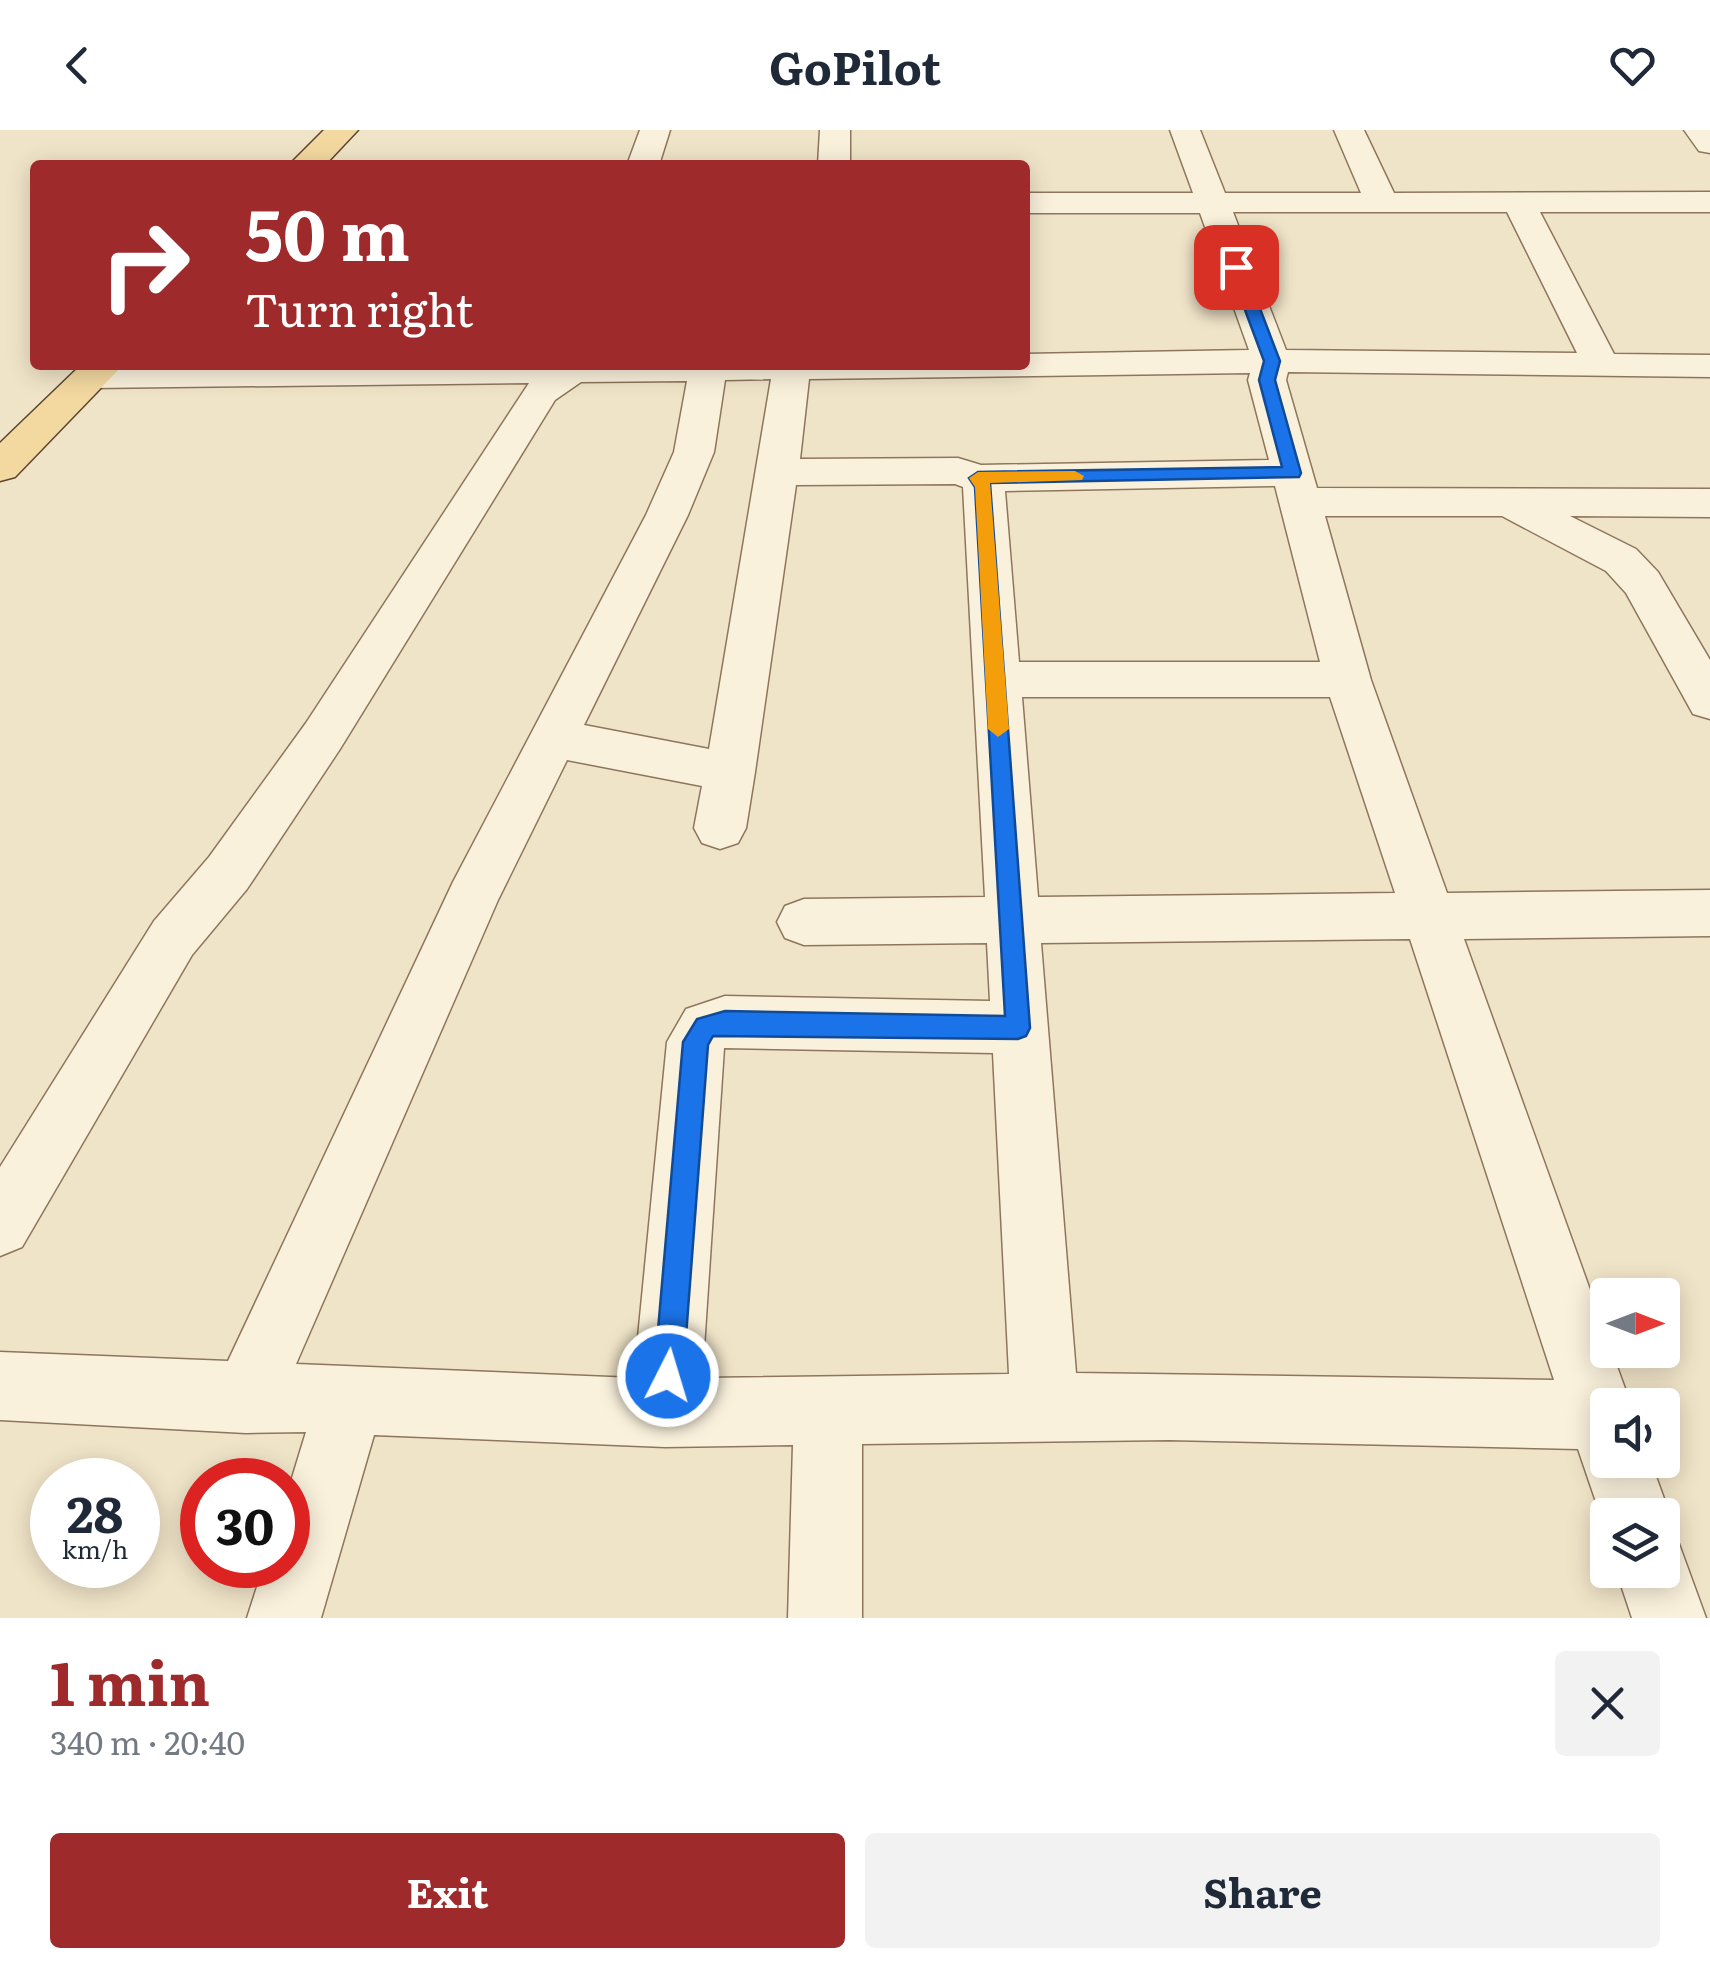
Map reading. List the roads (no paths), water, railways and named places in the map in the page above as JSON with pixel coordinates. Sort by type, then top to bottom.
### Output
[{"type":"main road","points":[[311,160],[342,130]]},
{"type":"main road","points":[[7,452],[97,371]]},
{"type":"street","points":[[644,160],[655,130]]},
{"type":"street","points":[[834,160],[835,130]]},
{"type":"street","points":[[1185,130],[1272,361],[1267,380],[1348,680],[1590,1388]]},
{"type":"street","points":[[1348,130],[1383,205]]},
{"type":"street","points":[[1699,130],[1710,144]]},
{"type":"street","points":[[1030,203],[1710,202]]},
{"type":"street","points":[[1519,204],[1602,366]]},
{"type":"street","points":[[1030,365],[1272,361],[1710,366]]},
{"type":"street","points":[[97,371],[334,370]]},
{"type":"street","points":[[0,1225],[173,938],[228,873],[323,736],[541,392],[570,370]]},
{"type":"street","points":[[246,1398],[472,898],[668,515],[694,452],[708,370]]},
{"type":"street","points":[[720,828],[778,472],[810,370]]},
{"type":"street","points":[[778,472],[958,471],[978,478],[1296,488],[1508,503],[1710,503]]},
{"type":"street","points":[[978,478],[984,487],[1045,1408]]},
{"type":"street","points":[[1508,503],[1621,560],[1642,583],[1710,701]]},
{"type":"street","points":[[996,679],[1348,680]]},
{"type":"street","points":[[552,738],[730,772]]},
{"type":"street","points":[[804,922],[1710,913]]},
{"type":"street","points":[[665,1413],[696,1042],[706,1026],[725,1022],[1018,1028]]},
{"type":"street","points":[[0,1386],[665,1413],[1169,1406],[1590,1437]]},
{"type":"street","points":[[284,1618],[350,1402]]},
{"type":"street","points":[[825,1618],[828,1411]]},
{"type":"street","points":[[1659,1588],[1669,1618]]}]
